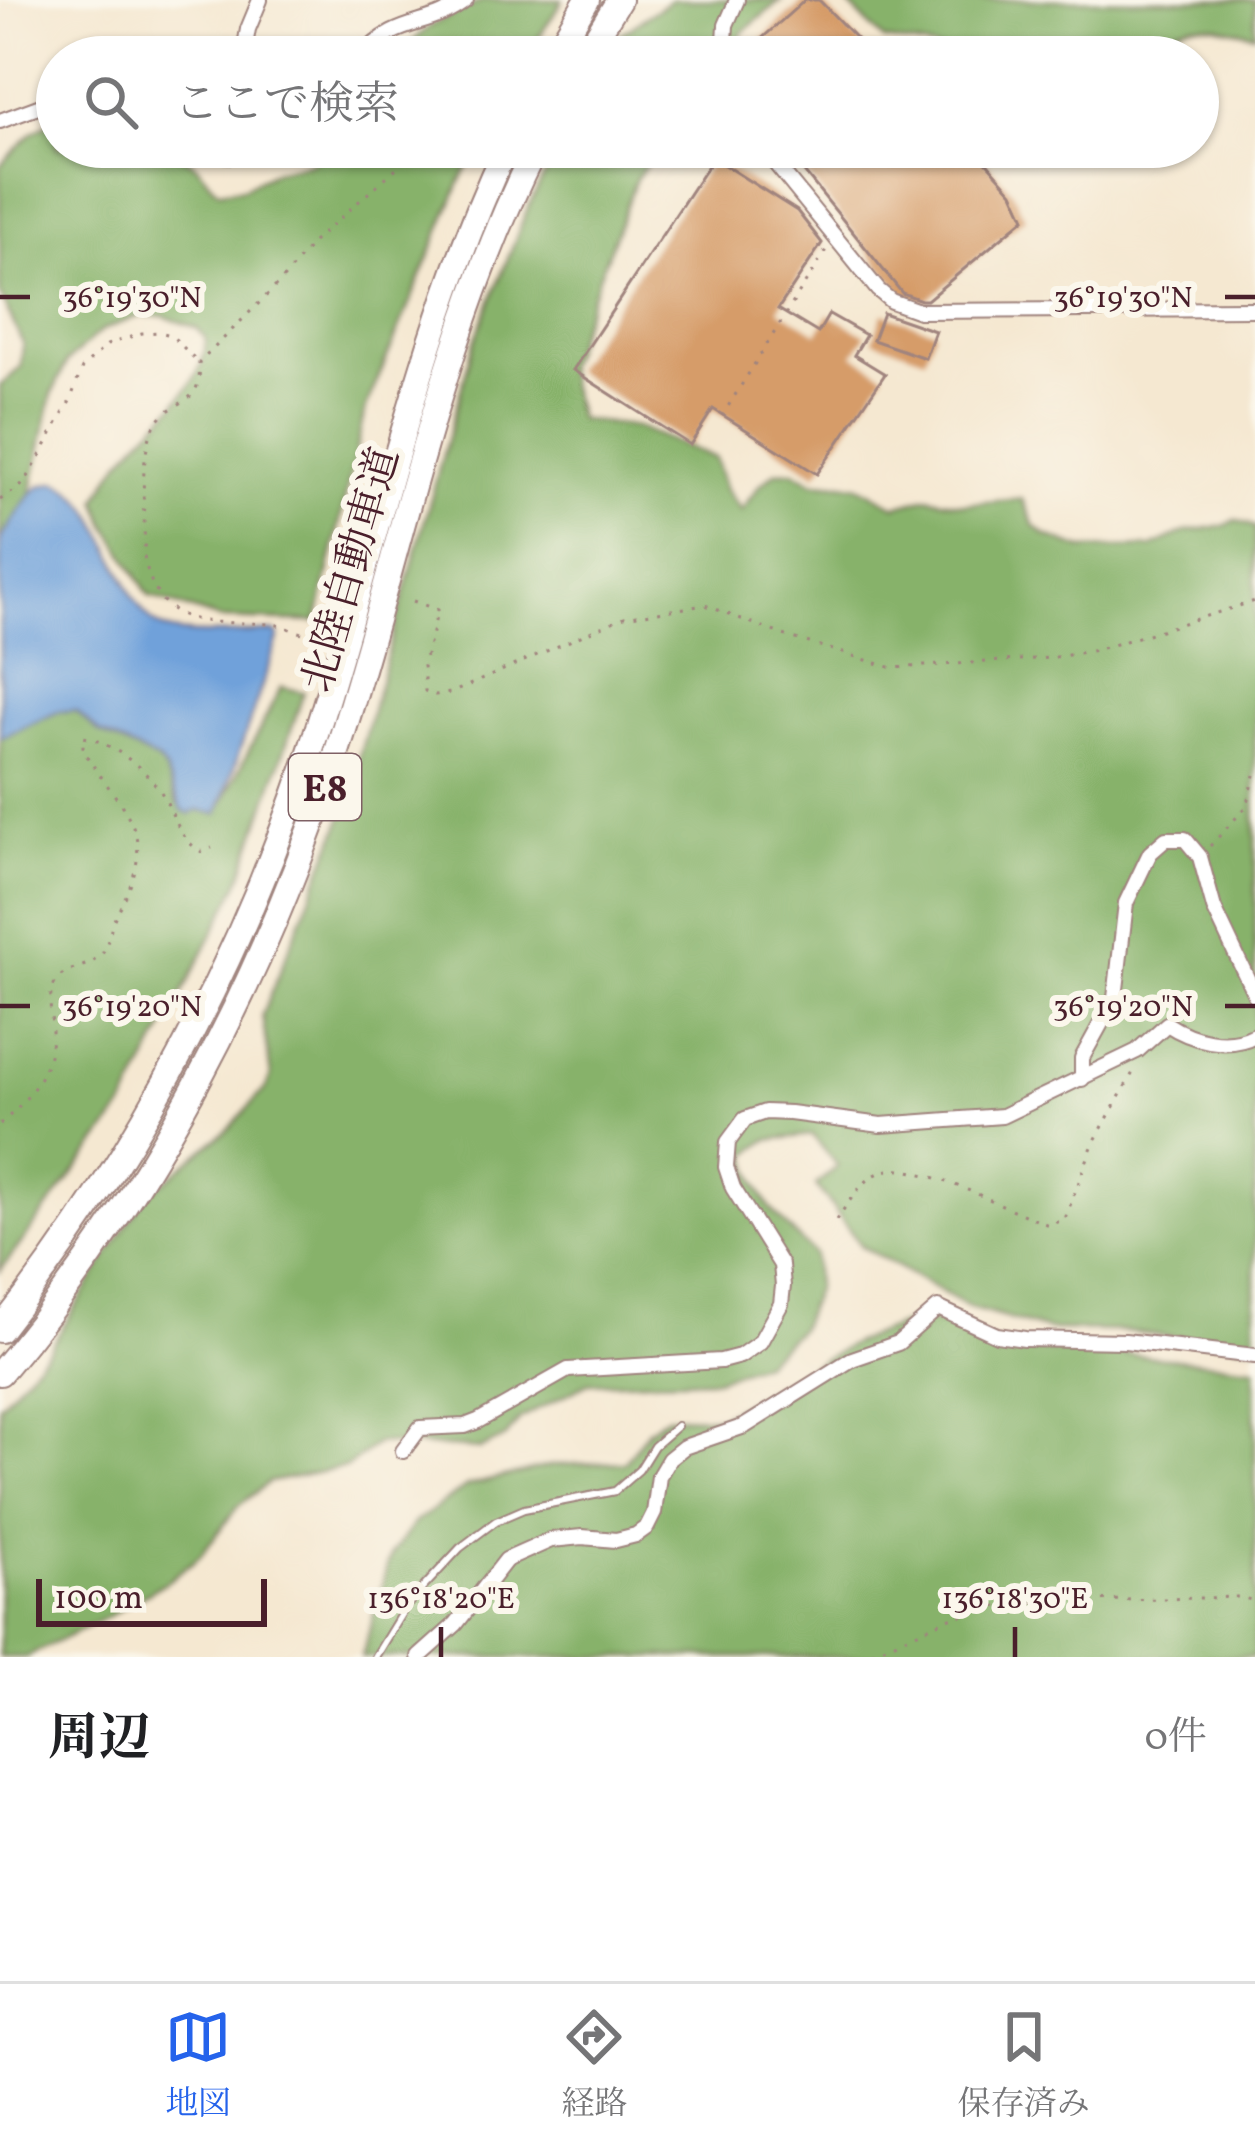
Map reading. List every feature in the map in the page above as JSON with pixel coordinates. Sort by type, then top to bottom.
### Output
[{"type":"highway","points":[[566,36],[587,0]]},
{"type":"highway","points":[[597,36],[619,0]]},
{"type":"highway","name":"北陸自動車道","points":[[0,1330],[124,1155],[202,1013],[242,927],[308,757],[436,319],[497,168]]},
{"type":"highway","name":"北陸自動車道","points":[[0,1373],[80,1269],[148,1166],[227,1023],[266,938],[334,762],[461,324],[526,168]]},
{"type":"street","points":[[246,36],[260,0]]},
{"type":"street","points":[[382,36],[449,13],[466,0]]},
{"type":"street","points":[[725,36],[736,0]]},
{"type":"street","points":[[0,121],[36,108]]},
{"type":"street","points":[[779,168],[878,290],[891,301],[919,311],[1255,309]]},
{"type":"street","points":[[1082,1079],[1082,1058],[1115,998],[1122,918],[1131,889],[1150,853],[1166,839],[1185,839],[1200,856],[1214,908],[1255,995]]},
{"type":"street","points":[[403,1450],[420,1428],[478,1421],[568,1370],[721,1360],[740,1356],[760,1342],[781,1304],[783,1286],[781,1265],[733,1188],[726,1167],[728,1142],[745,1119],[765,1112],[880,1125],[984,1119],[1002,1116],[1137,1051],[1167,1024],[1189,1039],[1246,1040],[1255,1035]]},
{"type":"street","points":[[419,1657],[456,1624],[506,1559],[551,1540],[616,1540],[636,1535],[654,1513],[659,1476],[684,1447],[745,1426],[851,1359],[898,1343],[938,1308],[997,1335],[1125,1341],[1255,1356]]},
{"type":"lane","points":[[375,1657],[406,1606],[460,1547],[496,1521],[524,1509],[614,1491],[640,1470],[654,1447],[677,1426]]},
{"type":"path","points":[[199,364],[313,242],[396,168]]},
{"type":"path","points":[[722,416],[834,237]]},
{"type":"path","points":[[0,500],[30,474],[70,401],[82,368],[106,345],[142,333],[171,335],[199,364],[199,389],[191,399],[165,411],[150,435],[147,573],[170,605],[194,622],[268,623],[314,634]]},
{"type":"path","points":[[413,601],[438,610],[421,676],[425,691],[435,695],[507,670],[624,616],[705,605],[783,635],[893,668],[1051,658],[1096,650],[1255,601]]},
{"type":"path","points":[[0,1124],[28,1097],[46,1063],[51,1050],[51,991],[58,978],[100,957],[136,872],[135,824],[83,750],[83,737],[146,774],[164,794],[183,838],[202,852],[212,848]]},
{"type":"path","points":[[1200,856],[1247,806],[1255,776]]},
{"type":"path","points":[[836,1220],[872,1177],[899,1167],[1049,1225],[1065,1219],[1094,1144],[1135,1069],[1137,1051]]},
{"type":"path","points":[[861,1657],[947,1619],[1009,1603],[1239,1597],[1255,1601]]},
{"type":"green space","points":[[484,0],[563,0],[540,36],[419,36]]},
{"type":"green space","points":[[671,0],[781,0],[740,36],[619,35]]},
{"type":"green space","points":[[844,0],[1255,0],[1255,34],[1192,25],[1164,36],[880,36]]},
{"type":"green space","points":[[36,131],[36,168],[199,168],[219,191],[243,188],[288,168],[467,168],[365,410],[317,622],[220,619],[149,596],[106,523],[97,500],[122,460],[187,389],[204,356],[206,338],[197,328],[163,316],[139,316],[102,330],[67,362],[52,394],[31,494],[0,540],[0,386],[21,367],[23,344],[0,294],[0,166]]},
{"type":"green space","points":[[548,168],[644,168],[565,367],[578,419],[636,427],[715,458],[724,488],[741,511],[776,472],[793,471],[814,482],[857,485],[896,506],[927,497],[963,504],[1022,499],[1034,525],[1045,535],[1082,549],[1152,547],[1187,531],[1236,520],[1255,527],[1255,1346],[1124,1331],[1048,1330],[970,1308],[861,1246],[816,1185],[838,1166],[812,1135],[767,1140],[748,1155],[757,1186],[772,1210],[814,1254],[816,1287],[799,1329],[763,1362],[716,1379],[588,1383],[520,1419],[506,1437],[481,1449],[378,1443],[347,1467],[269,1482],[238,1506],[200,1556],[169,1580],[26,1657],[0,1657],[0,1404],[49,1349],[144,1198],[231,1127],[266,1088],[271,1076],[262,1015],[340,825],[474,343]]},
{"type":"green space","points":[[281,687],[304,692],[239,883],[123,1109],[0,1271],[0,738],[60,711],[75,711],[99,732],[157,760],[177,803],[217,814]]},
{"type":"green space","points":[[918,1318],[962,1328],[1006,1349],[1117,1353],[1255,1367],[1255,1657],[362,1657],[390,1556],[414,1523],[467,1486],[553,1465],[625,1462],[648,1430],[667,1416],[719,1417],[855,1342]]},
{"type":"water","points":[[56,482],[92,513],[127,585],[154,622],[183,633],[275,632],[279,636],[218,814],[182,810],[157,760],[99,732],[75,711],[60,711],[0,738],[0,540],[31,494]]},
{"type":"building","points":[[805,0],[819,0],[854,36],[765,36]]},
{"type":"building","points":[[706,168],[729,168],[797,211],[822,243],[778,309],[818,333],[829,314],[866,335],[854,355],[885,374],[817,474],[713,409],[690,445],[573,370]]},
{"type":"building","points":[[801,168],[992,168],[1013,192],[1025,218],[927,300],[902,293]]},
{"type":"building","points":[[883,313],[935,331],[925,358],[873,340]]}]
